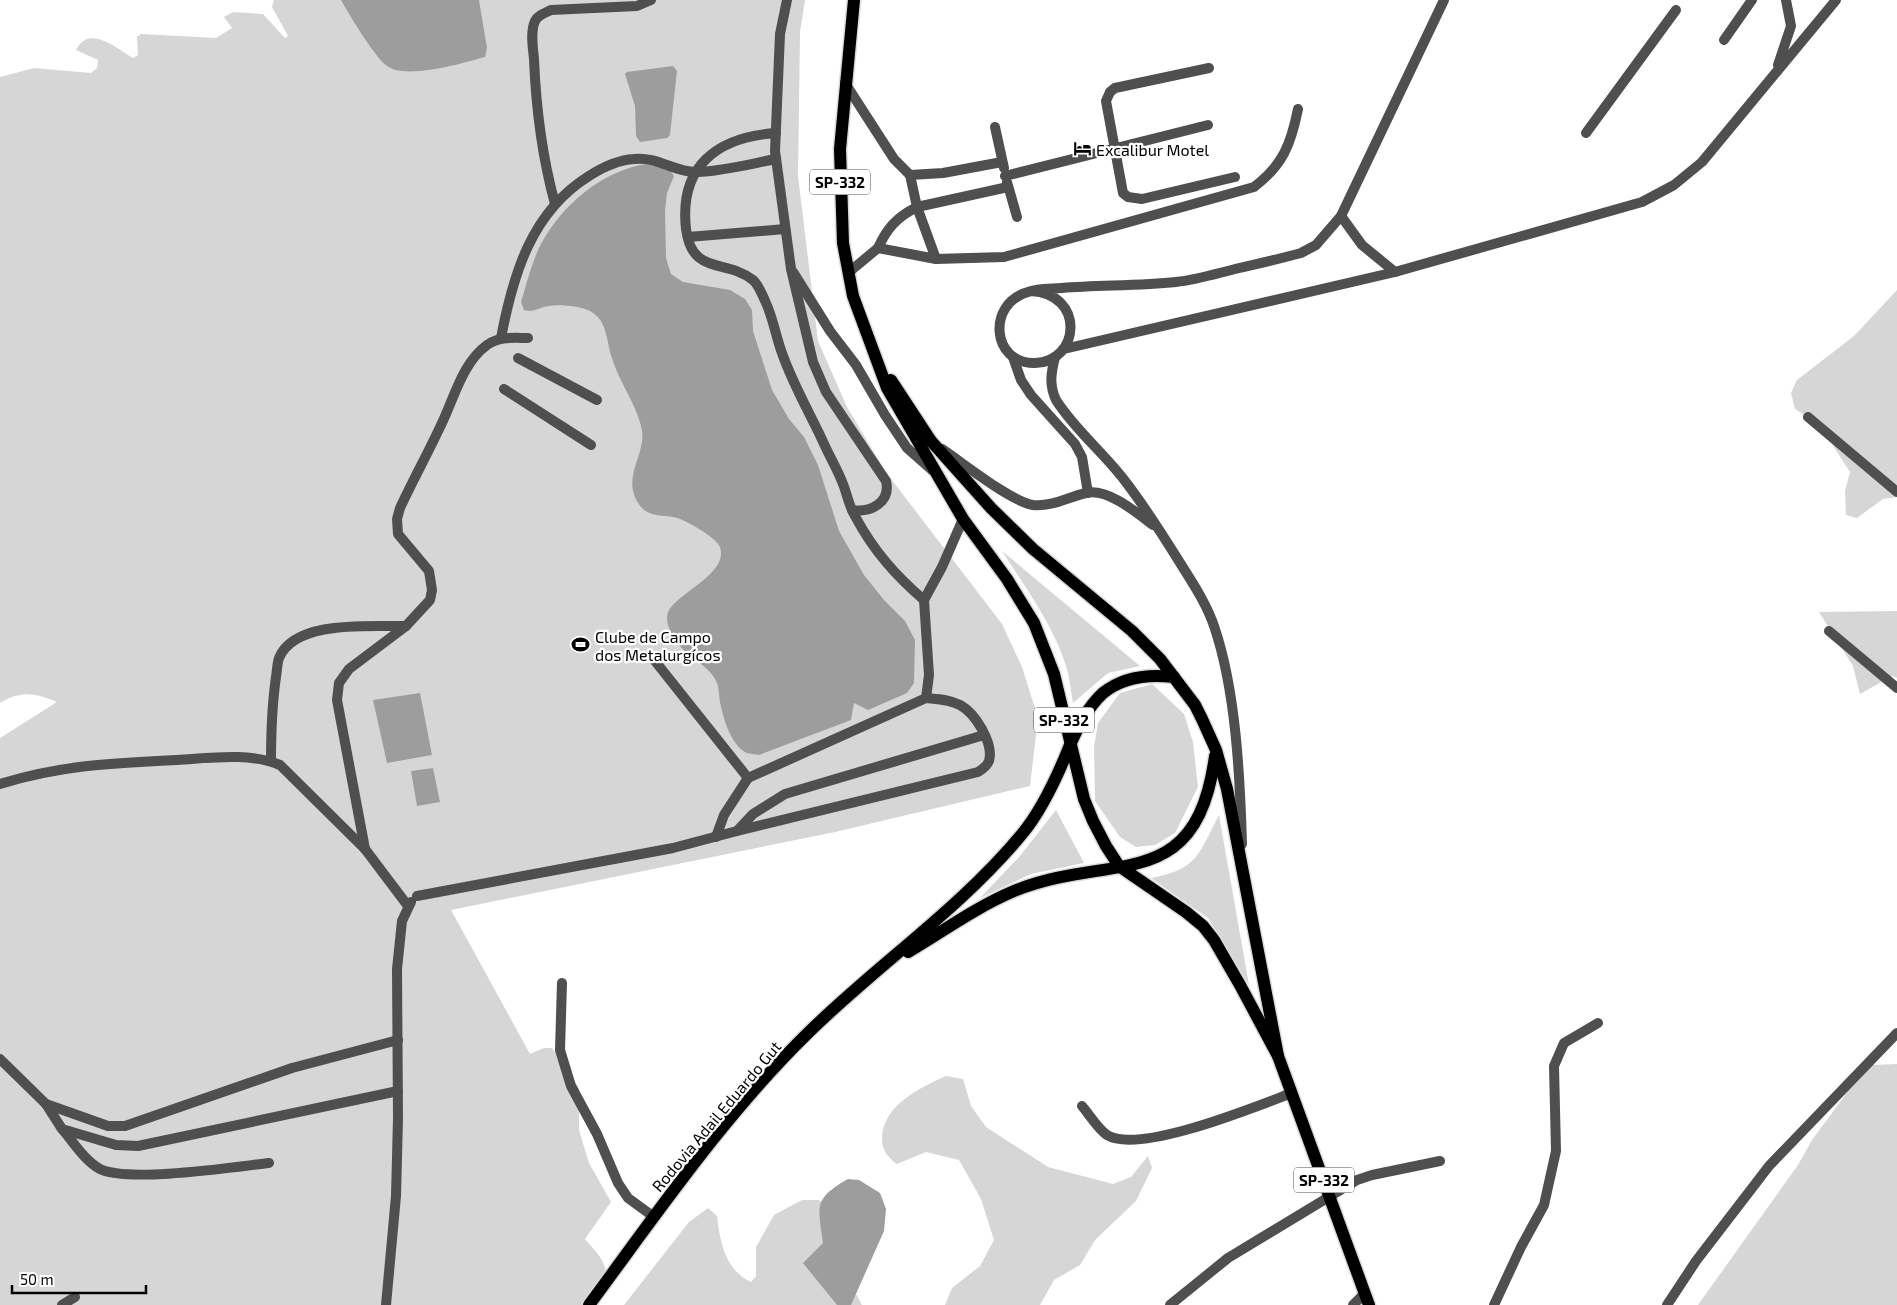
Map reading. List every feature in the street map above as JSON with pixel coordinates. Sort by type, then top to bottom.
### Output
[{"type":"main road","name":"SP-332","points":[[854,0],[840,149],[840,209],[848,273],[863,325],[897,409],[963,519],[1006,579],[1034,623],[1054,674],[1084,799],[1093,821],[1119,866],[1186,912],[1203,926],[1214,940],[1240,985],[1278,1056],[1367,1299]]},
{"type":"main road","name":"SP-332","points":[[877,359],[931,441],[968,484],[1033,549],[1132,631],[1174,677],[1195,705],[1216,750],[1227,789],[1278,1056]]},
{"type":"main road","points":[[1070,745],[1083,717],[1105,692],[1135,678],[1152,675],[1174,677]]},
{"type":"main road","name":"Rodovia Adail Eduardo Gut","points":[[589,1305],[654,1217],[762,1080],[808,1032],[886,964],[998,860],[1024,833],[1042,804],[1070,745]]},
{"type":"main road","points":[[1119,866],[1159,857],[1184,840],[1204,805],[1212,782],[1216,750]]},
{"type":"main road","name":"Rodovia Adail Eduardo Gut","points":[[886,964],[962,918],[1013,892],[1050,879],[1119,866]]},
{"type":"street","points":[[554,204],[543,158],[536,109],[533,35],[535,21],[541,14],[550,10],[637,6],[651,0]]},
{"type":"street","points":[[787,0],[780,34],[776,160],[791,269],[813,362],[826,392],[886,481],[888,489],[886,497],[876,506],[867,510],[852,510]]},
{"type":"street","points":[[1088,493],[1082,457],[1074,444],[1021,380],[1013,357],[1005,349],[1001,339],[1000,318],[1011,300],[1031,291],[1175,282],[1301,254],[1316,245],[1341,216],[1444,0]]},
{"type":"street","points":[[1724,40],[1752,0]]},
{"type":"street","points":[[1774,75],[1792,26],[1786,0]]},
{"type":"street","points":[[1064,349],[1395,272],[1634,204],[1674,185],[1702,162],[1836,0]]},
{"type":"street","points":[[1586,133],[1676,10]]},
{"type":"street","points":[[1209,68],[1114,88],[1110,92],[1106,102],[1123,193],[1128,198],[1142,199],[1235,177]]},
{"type":"street","points":[[845,82],[894,159],[910,175],[918,207],[936,259]]},
{"type":"street","points":[[878,248],[936,259],[1004,257],[1254,187],[1272,173],[1292,138],[1298,109]]},
{"type":"street","points":[[1005,176],[1208,125]]},
{"type":"street","points":[[995,127],[1005,176],[1017,217]]},
{"type":"street","points":[[776,134],[746,136],[730,142],[704,160],[696,172],[686,209],[688,237],[697,258],[754,280],[767,305],[782,354],[843,484],[852,510],[873,546],[895,575],[924,600]]},
{"type":"street","points":[[501,338],[509,298],[523,255],[540,224],[554,204],[578,183],[618,162],[636,158],[650,159],[696,172],[776,160]]},
{"type":"street","points":[[910,175],[943,173],[1002,162]]},
{"type":"street","points":[[848,273],[878,248],[888,228],[906,213],[918,207],[1008,187]]},
{"type":"street","points":[[1341,216],[1362,245],[1395,272]]},
{"type":"street","points":[[688,237],[785,229]]},
{"type":"street","points":[[791,269],[830,331],[856,365],[907,448],[936,474]]},
{"type":"street","points":[[1013,357],[1034,364],[1056,357],[1064,349],[1070,336],[1071,322],[1066,309],[1057,298],[1045,292],[1031,291]]},
{"type":"street","points":[[365,849],[337,700],[339,683],[349,668],[406,626],[425,608],[432,590],[429,571],[398,534],[397,519],[400,508],[470,364],[482,349],[501,338],[528,338]]},
{"type":"street","points":[[1056,357],[1051,380],[1051,390],[1056,400],[1124,479],[1160,530],[1202,598],[1214,625],[1224,660],[1239,770],[1242,868]]},
{"type":"street","points":[[518,358],[597,400]]},
{"type":"street","points":[[504,389],[591,445]]},
{"type":"street","points":[[1808,416],[1897,492]]},
{"type":"street","points":[[931,441],[1017,498],[1033,504],[1062,502],[1088,493],[1121,502],[1160,530]]},
{"type":"street","points":[[926,698],[929,675],[924,600],[942,567],[963,519]]},
{"type":"street","points":[[271,761],[272,705],[279,657],[293,642],[307,633],[331,628],[406,626]]},
{"type":"street","points":[[1829,631],[1897,688]]},
{"type":"street","points":[[655,661],[748,778]]},
{"type":"street","points":[[386,1305],[396,1196],[398,1091],[397,969],[402,921],[408,906],[417,896],[673,848],[978,772],[986,767],[989,760],[989,750],[984,734],[970,712],[960,705],[948,700],[926,698],[748,778],[724,815],[716,837]]},
{"type":"street","points":[[737,831],[753,814],[785,794],[984,734]]},
{"type":"street","points":[[0,784],[38,772],[84,765],[228,757],[271,761],[280,764],[365,849],[408,906]]},
{"type":"street","points":[[562,983],[560,1050],[571,1086],[597,1134],[618,1183],[628,1198],[654,1217]]},
{"type":"street","points":[[1494,1305],[1521,1247],[1544,1205],[1556,1151],[1554,1066],[1564,1043],[1598,1022]]},
{"type":"street","points":[[1667,1305],[1696,1261],[1770,1166],[1897,1033]]},
{"type":"street","points":[[46,1104],[108,1126],[125,1126],[284,1070],[398,1040]]},
{"type":"street","points":[[0,1059],[46,1104],[62,1129],[88,1159],[100,1169],[113,1173],[155,1174],[268,1163]]},
{"type":"street","points":[[62,1129],[116,1145],[138,1146],[398,1091]]},
{"type":"street","points":[[1082,1106],[1107,1135],[1128,1140],[1164,1135],[1220,1120],[1292,1093]]},
{"type":"street","points":[[1170,1305],[1228,1258],[1357,1180],[1372,1175],[1440,1161]]},
{"type":"street","points":[[62,1305],[75,1297]]},
{"type":"street","points":[[1353,1305],[1367,1299]]},
{"type":"shaded area","name":"Clube de Campo dos Metalurgícos","points":[[274,0],[805,0],[800,32],[798,176],[818,341],[847,407],[885,471],[1002,624],[1022,667],[1038,718],[1030,786],[835,832],[451,910],[530,1054],[544,1048],[552,1048],[579,1088],[579,1130],[589,1163],[611,1202],[585,1239],[600,1257],[605,1269],[606,1288],[598,1305],[0,1305],[0,738],[57,702],[28,694],[15,696],[0,703],[0,77],[34,68],[91,73],[97,68],[98,60],[76,50],[81,42],[95,38],[103,40],[133,58],[138,55],[137,37],[141,34],[216,38],[232,28],[224,17],[233,12],[263,14],[285,38],[288,36],[272,7]]},
{"type":"shaded area","points":[[341,0],[479,0],[487,48],[485,57],[435,69],[421,71],[396,70],[387,66],[376,55]]},
{"type":"shaded area","points":[[673,66],[677,71],[670,135],[667,138],[640,142],[636,136],[635,106],[625,74],[627,72]]},
{"type":"shaded area","points":[[646,164],[668,168],[674,176],[667,193],[665,211],[666,258],[671,274],[683,282],[730,290],[745,299],[752,310],[753,331],[772,390],[789,419],[804,437],[818,465],[839,531],[864,575],[884,600],[905,621],[915,640],[914,683],[907,693],[868,710],[854,703],[851,720],[759,755],[745,752],[735,742],[725,722],[718,685],[714,677],[680,646],[672,635],[667,621],[668,612],[673,605],[717,566],[721,557],[720,547],[706,533],[678,518],[656,515],[644,510],[635,497],[632,487],[633,477],[642,440],[642,431],[637,414],[611,356],[605,331],[600,320],[586,309],[554,305],[528,311],[524,310],[521,302],[532,265],[541,244],[560,216],[572,203],[599,182],[614,174]]},
{"type":"shaded area","points":[[1897,290],[1897,497],[1883,499],[1857,518],[1846,515],[1845,491],[1850,472],[1819,424],[1795,409],[1791,393],[1797,380],[1854,336]]},
{"type":"shaded area","points":[[1002,551],[1140,666],[1108,673],[1073,703],[1067,669],[1055,638],[1039,608]]},
{"type":"shaded area","points":[[1897,611],[1897,678],[1892,676],[1860,694],[1853,666],[1819,612]]},
{"type":"shaded area","points":[[1152,684],[1184,714],[1193,742],[1198,787],[1175,833],[1155,845],[1136,847],[1120,837],[1095,801],[1094,747],[1098,723],[1120,693]]},
{"type":"shaded area","points":[[420,693],[432,755],[387,763],[373,700]]},
{"type":"shaded area","points":[[433,768],[440,802],[417,806],[411,771]]},
{"type":"shaded area","points":[[1056,810],[1084,863],[1031,874],[980,898],[1020,856]]},
{"type":"shaded area","points":[[1219,815],[1249,985],[1208,918],[1151,878],[1167,874],[1188,865],[1201,850]]},
{"type":"shaded area","points":[[1897,1064],[1897,1305],[1698,1305],[1798,1165],[1812,1140],[1849,1090],[1872,1065]]},
{"type":"shaded area","points":[[946,1076],[963,1079],[971,1106],[986,1127],[1048,1167],[1113,1184],[1131,1177],[1148,1156],[1152,1168],[1136,1201],[1095,1240],[1080,1265],[1054,1280],[1040,1305],[945,1305],[952,1288],[980,1266],[994,1240],[981,1199],[959,1160],[926,1152],[897,1164],[886,1153],[882,1139],[888,1117],[895,1108],[925,1086]]},
{"type":"shaded area","points":[[848,1179],[859,1180],[880,1193],[886,1209],[884,1231],[851,1305],[837,1305],[803,1263],[823,1243],[819,1212],[823,1198]]},
{"type":"shaded area","points":[[802,1200],[818,1200],[830,1205],[851,1284],[862,1305],[624,1305],[689,1222],[708,1208],[717,1216],[725,1254],[735,1270],[751,1282],[756,1276],[756,1247],[774,1215]]},
{"type":"place","name":"Excalibur Motel","points":[[1082,149]]},
{"type":"place","name":"Clube de Campo dos Metalurgícos","points":[[581,645]]}]
